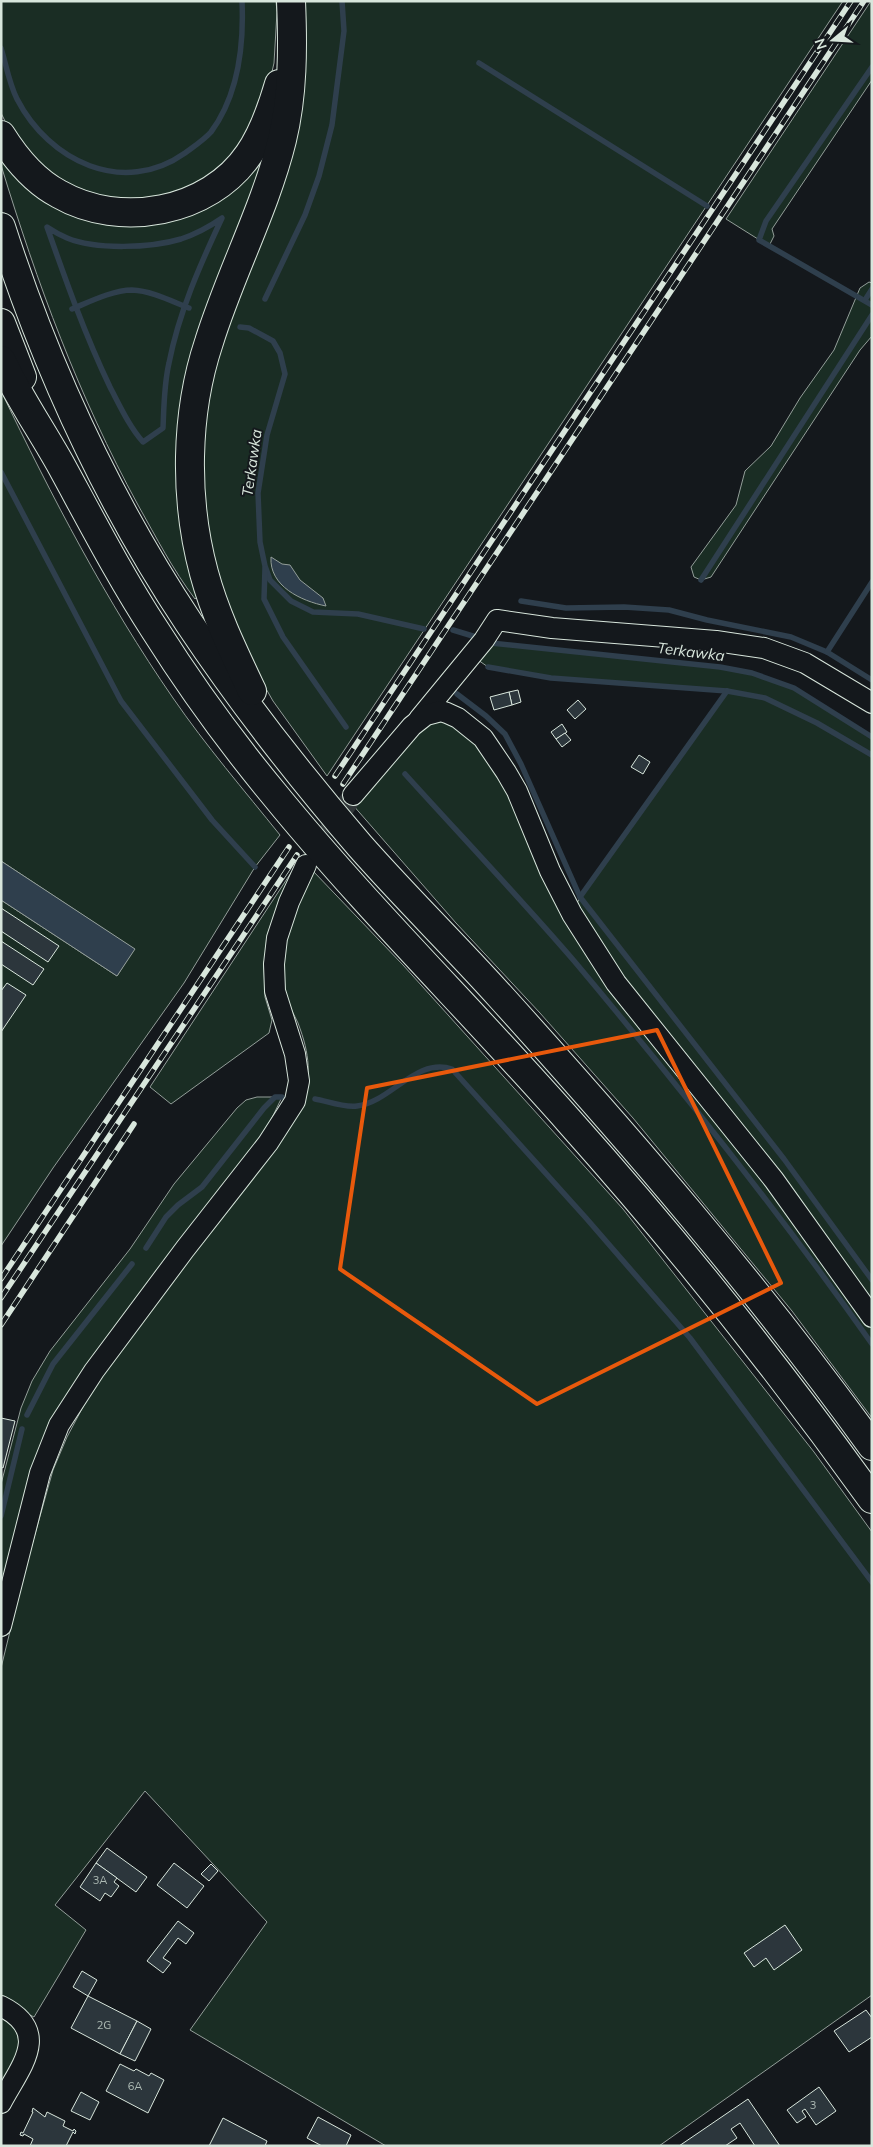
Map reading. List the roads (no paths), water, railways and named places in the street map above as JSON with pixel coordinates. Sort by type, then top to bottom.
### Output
[{"type":"highway","points":[[277,745],[236,657],[204,573],[196,532],[191,470],[194,412],[208,343],[228,286],[263,199],[282,141],[291,91],[291,1]]},
{"type":"highway","points":[[1,135],[14,155],[36,178],[58,194],[81,204],[107,211],[144,212],[182,204],[218,184],[249,154],[262,131],[278,88],[291,39]]},
{"type":"highway","points":[[1,227],[48,355],[73,414],[121,509],[164,585],[191,626],[277,745],[362,848],[498,993],[676,1197],[779,1323],[872,1446]]},
{"type":"highway","points":[[1,323],[55,455]]},
{"type":"highway","points":[[1,360],[15,389],[55,455],[115,564],[154,629],[202,700],[260,777],[312,840],[572,1124],[666,1235],[755,1345],[872,1499]]},
{"type":"street","points":[[353,795],[419,719],[484,640],[497,620],[552,628],[716,641],[764,648],[805,664],[872,703]]},
{"type":"street","points":[[419,719],[433,712],[447,713],[458,718],[483,738],[517,791],[550,871],[568,906],[584,935],[616,983],[774,1180],[872,1317]]},
{"type":"street","points":[[1,1626],[40,1473],[59,1425],[94,1371],[185,1249],[268,1143],[294,1101],[299,1081],[295,1054],[276,991],[274,964],[277,938],[289,902],[306,865]]},
{"type":"street","points":[[1,2006],[21,2020],[29,2033],[29,2050],[1,2103]]},
{"type":"water","points":[[271,557],[282,564],[290,565],[300,580],[323,598],[326,606],[297,596],[281,584],[275,576]]},
{"type":"water","points":[[1,861],[135,949],[117,976],[1,900]]},
{"type":"waterway","points":[[1,48],[17,99],[31,121],[48,140],[68,155],[90,166],[113,172],[137,172],[161,166],[185,153],[211,132],[228,102],[234,86],[242,35],[242,1]]},
{"type":"waterway","points":[[265,299],[305,215],[319,176],[332,125],[344,31],[342,1]]},
{"type":"waterway","points":[[479,63],[707,206]]},
{"type":"waterway","points":[[872,67],[766,221],[759,240],[872,305]]},
{"type":"waterway","points":[[222,218],[198,271],[178,325],[167,371],[163,428],[143,442],[125,416],[92,348],[47,227],[64,237],[79,242],[108,246],[139,246],[181,239],[202,230],[222,218]]},
{"type":"waterway","points":[[865,300],[872,289]]},
{"type":"waterway","name":"Terkawka","points":[[72,309],[109,294],[132,290],[154,294],[189,308]]},
{"type":"waterway","points":[[701,580],[872,315]]},
{"type":"waterway","name":"Terkawka","points":[[240,327],[249,328],[273,341],[280,353],[285,374],[267,435],[258,493],[260,542],[270,580],[291,601],[313,612],[358,614],[424,629]]},
{"type":"waterway","points":[[1,472],[121,701],[212,820],[255,867]]},
{"type":"waterway","points":[[265,568],[264,599],[283,637],[346,727]]},
{"type":"waterway","points":[[827,652],[872,582]]},
{"type":"waterway","points":[[521,601],[566,608],[624,607],[669,610],[707,620],[791,637],[827,652],[872,680]]},
{"type":"waterway","name":"Terkawka","points":[[453,630],[476,637]]},
{"type":"waterway","name":"Terkawka","points":[[491,643],[720,667],[752,673],[794,688],[872,737]]},
{"type":"waterway","points":[[488,667],[551,678],[727,691],[765,698],[817,723],[872,755]]},
{"type":"waterway","points":[[580,897],[727,691]]},
{"type":"waterway","points":[[457,694],[486,716],[505,734],[521,764],[580,897],[784,1159],[872,1280]]},
{"type":"waterway","points":[[405,774],[554,938],[652,1055],[765,1198],[872,1344]]},
{"type":"waterway","points":[[315,1099],[341,1105],[357,1106],[381,1097],[415,1074],[427,1069],[439,1067],[452,1069],[586,1218],[690,1338],[872,1582]]},
{"type":"waterway","points":[[146,1248],[166,1217],[178,1205],[202,1187],[264,1108],[275,1097],[282,1097]]},
{"type":"waterway","points":[[27,1415],[53,1364],[132,1264]]},
{"type":"waterway","points":[[1,1516],[22,1429]]},
{"type":"tunnel","points":[[311,858],[353,795]]},
{"type":"railway","points":[[335,776],[851,1]]},
{"type":"railway","points":[[343,784],[864,1]]},
{"type":"railway","points":[[1,1279],[289,847]]},
{"type":"railway","points":[[1,1298],[297,855]]},
{"type":"railway","points":[[1,1325],[134,1124]]}]
